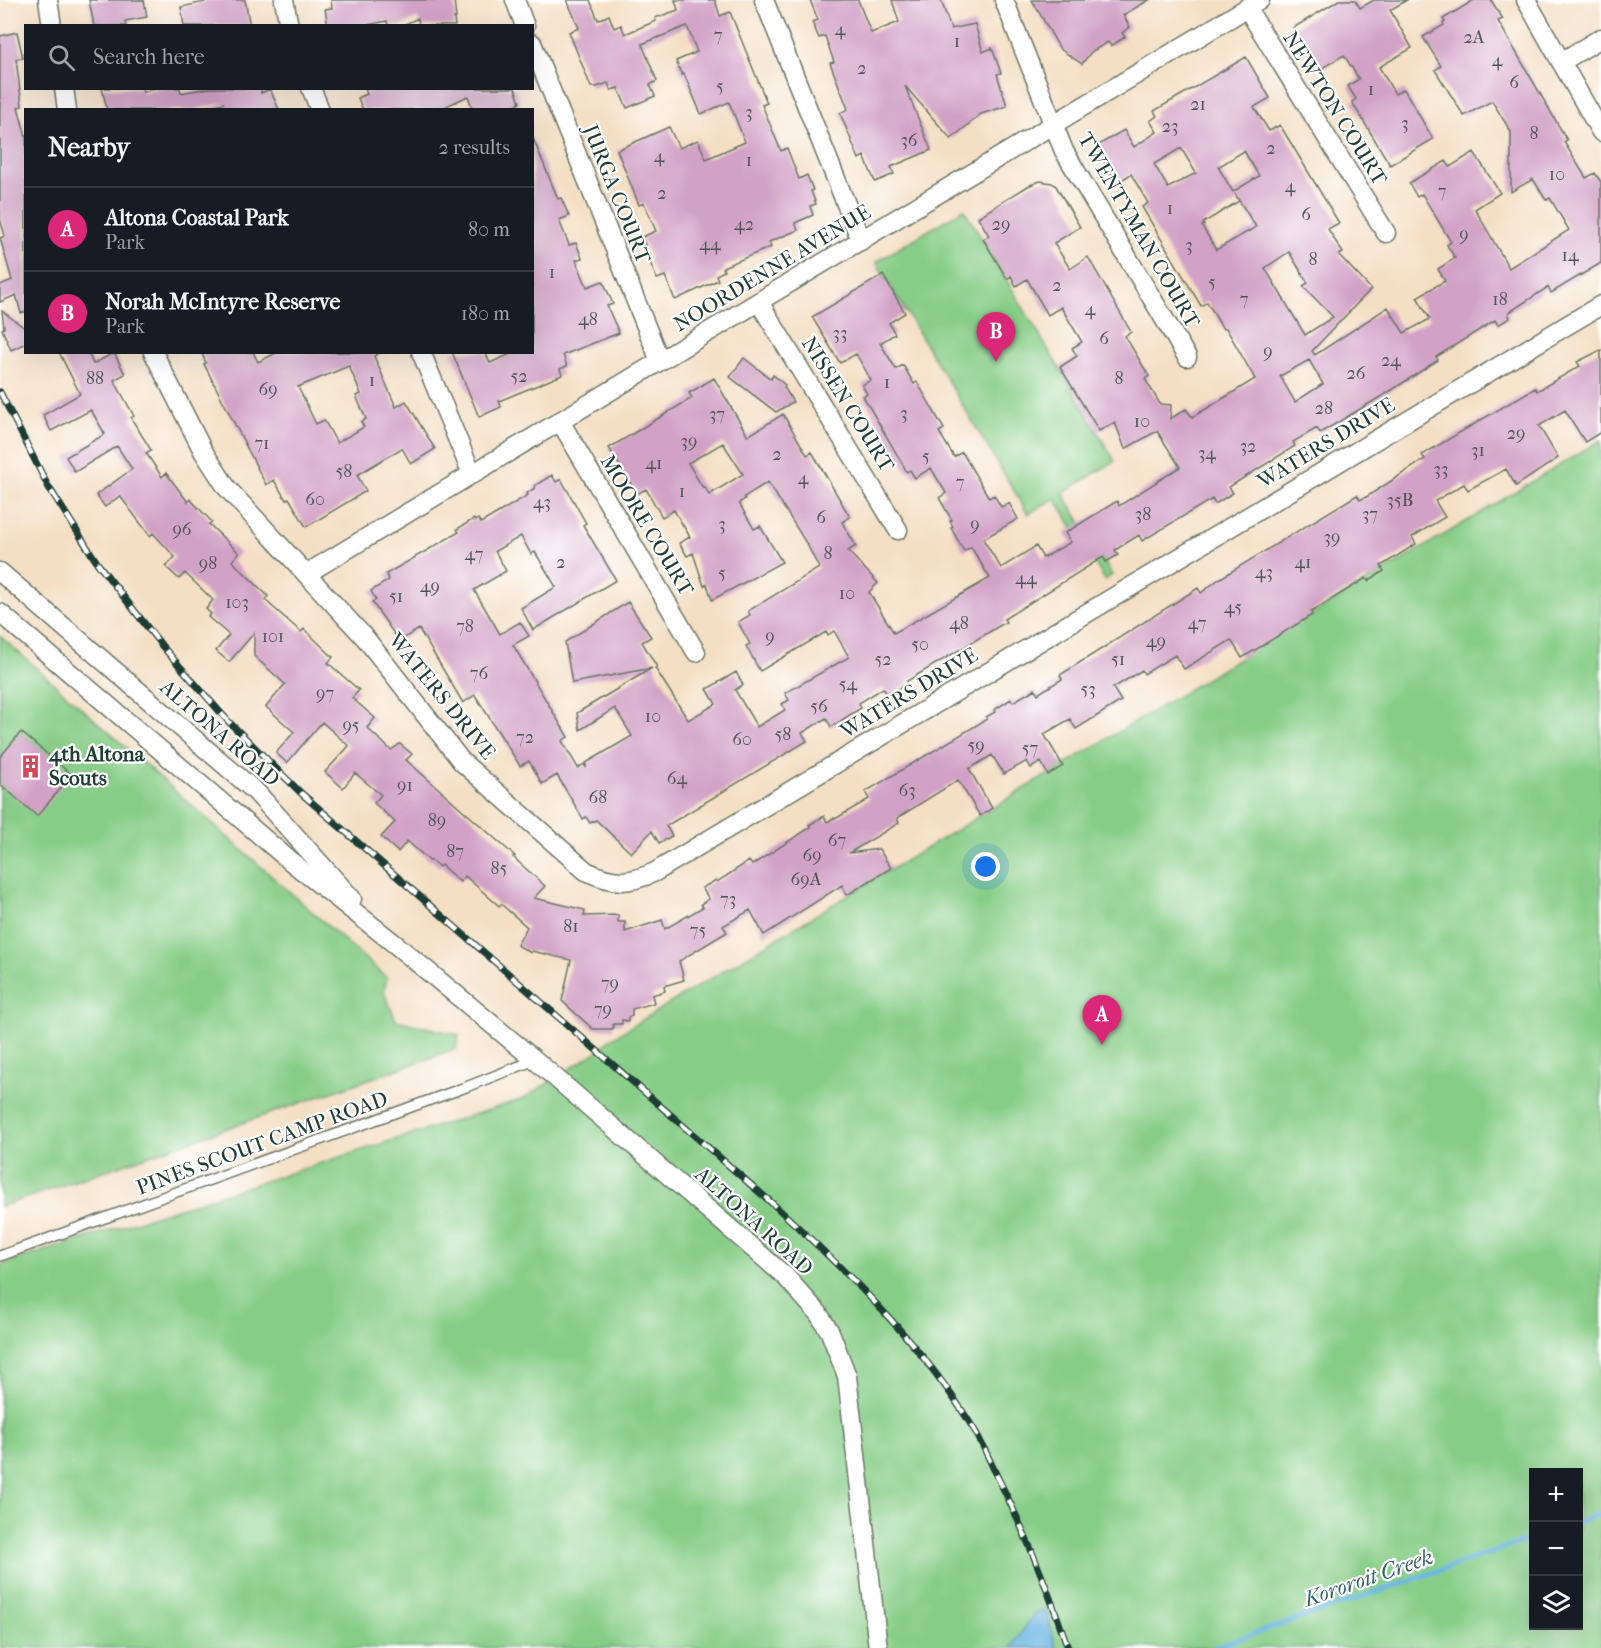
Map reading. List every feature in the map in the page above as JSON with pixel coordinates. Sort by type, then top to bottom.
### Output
[{"type":"street","points":[[48,0],[52,24]]},
{"type":"street","points":[[284,0],[289,24]]},
{"type":"street","points":[[515,0],[524,24]]},
{"type":"street","points":[[764,0],[861,240]]},
{"type":"street","name":"TWENTYMAN COURT","points":[[1004,0],[1064,151],[1187,357]]},
{"type":"street","points":[[1526,0],[1601,132]]},
{"type":"street","name":"NOORDENNE AVENUE","points":[[306,574],[1253,4]]},
{"type":"street","name":"NEWTON COURT","points":[[1253,4],[1386,233]]},
{"type":"street","points":[[1561,62],[1601,38]]},
{"type":"street","name":"JURGA COURT","points":[[534,48],[660,361]]},
{"type":"street","points":[[64,90],[68,108]]},
{"type":"street","points":[[312,90],[319,108]]},
{"type":"street","name":"NISSEN COURT","points":[[759,302],[898,530]]},
{"type":"street","name":"WATERS DRIVE","points":[[154,354],[214,471],[366,639],[452,749],[478,778],[586,871],[625,882],[638,880],[655,872],[1601,305]]},
{"type":"street","points":[[423,354],[472,474]]},
{"type":"street","name":"MOORE COURT","points":[[560,421],[696,652]]},
{"type":"street","name":"ALTONA ROAD","points":[[0,572],[256,792],[343,890],[395,944]]},
{"type":"street","name":"ALTONA ROAD","points":[[0,612],[289,860],[535,1060],[785,1276],[818,1313],[839,1351],[849,1387],[878,1648]]},
{"type":"lane","name":"PINES SCOUT CAMP ROAD","points":[[0,1256],[443,1096],[535,1060]]},
{"type":"green space","points":[[964,209],[1115,461],[1063,493],[1112,575],[1105,580],[1055,498],[1028,514],[876,262]]},
{"type":"green space","points":[[1601,440],[1601,1648],[0,1648],[0,1265],[523,1099],[598,1051],[609,1040]]},
{"type":"green space","points":[[0,636],[387,978],[384,992],[396,1020],[459,1035],[456,1049],[0,1207]]},
{"type":"water","points":[[1046,1609],[1056,1648],[1011,1648],[1034,1614]]},
{"type":"building","points":[[89,0],[144,0],[147,17],[125,21],[126,24],[94,24]]},
{"type":"building","points":[[205,0],[245,0],[250,24],[184,24],[181,7],[205,2]]},
{"type":"building","points":[[331,0],[454,0],[456,18],[454,18],[455,24],[419,24],[418,18],[405,24],[388,24],[387,21],[373,24],[328,24],[325,9],[332,8]]},
{"type":"building","points":[[567,0],[590,0],[598,20],[609,15],[614,28],[621,25],[625,34],[656,21],[655,18],[678,10],[675,0],[715,0],[720,16],[730,12],[767,103],[762,105],[781,151],[787,148],[799,179],[807,175],[816,204],[810,206],[813,215],[795,223],[798,230],[769,242],[771,247],[723,267],[724,271],[716,275],[718,280],[675,300],[665,276],[657,279],[648,258],[650,258],[642,237],[656,231],[644,203],[639,205],[617,150],[669,127],[679,148],[698,140],[706,159],[745,142],[729,102],[701,114],[676,61],[697,52],[687,26],[642,44],[657,81],[650,85],[655,96],[627,108],[618,88],[611,90],[608,83],[591,87],[569,32],[579,28]]},
{"type":"building","points":[[810,0],[858,0],[871,33],[899,22],[892,0],[941,0],[951,29],[975,24],[983,52],[992,48],[1001,73],[997,74],[1007,106],[981,114],[951,139],[905,86],[931,150],[891,167],[894,174],[875,182],[864,156],[859,159],[840,113],[848,109],[830,63],[834,62],[825,36],[819,38],[812,22],[818,20]]},
{"type":"building","points":[[1032,0],[1149,0],[1123,15],[1130,27],[1122,33],[1125,37],[1111,46],[1108,42],[1091,52],[1082,64],[1060,49]]},
{"type":"building","points":[[1339,0],[1355,0],[1360,8],[1374,0],[1407,0],[1390,10],[1412,48],[1379,67],[1395,94],[1404,89],[1433,139],[1390,165],[1352,102],[1356,99],[1348,86],[1359,79],[1344,55],[1319,70],[1293,28]]},
{"type":"building","points":[[1474,0],[1491,0],[1503,19],[1498,21],[1567,140],[1564,142],[1586,178],[1595,173],[1601,182],[1601,263],[1551,293],[1548,287],[1508,313],[1510,318],[1498,325],[1495,320],[1436,357],[1438,360],[1392,390],[1320,433],[1317,428],[1293,442],[1295,446],[1229,487],[1233,493],[1215,504],[1212,499],[1142,541],[1139,535],[1115,550],[1118,555],[1106,562],[1103,557],[1004,619],[1006,622],[907,681],[908,683],[888,696],[883,688],[859,703],[861,708],[831,727],[826,718],[802,733],[807,741],[666,826],[672,836],[659,843],[652,831],[631,853],[596,820],[590,823],[586,817],[583,819],[557,775],[542,784],[529,761],[520,766],[475,695],[463,703],[419,629],[399,641],[372,602],[376,600],[371,591],[389,580],[386,574],[459,532],[457,529],[474,519],[475,521],[478,519],[481,523],[528,495],[527,493],[535,488],[534,486],[552,475],[556,482],[561,479],[586,523],[583,525],[616,580],[533,630],[521,608],[556,587],[535,552],[531,554],[521,536],[495,551],[506,571],[474,590],[500,634],[520,622],[529,636],[513,645],[568,737],[562,741],[578,768],[584,764],[586,768],[586,763],[632,736],[615,708],[580,730],[577,713],[652,668],[572,683],[565,642],[628,602],[651,637],[642,642],[657,667],[655,668],[688,720],[716,704],[707,689],[736,672],[743,685],[735,690],[757,727],[785,710],[782,704],[789,700],[785,693],[849,657],[834,631],[828,635],[826,632],[760,671],[746,646],[750,644],[738,622],[750,615],[748,611],[819,568],[808,546],[768,482],[744,497],[745,499],[739,503],[754,529],[760,526],[782,562],[712,600],[707,584],[704,586],[693,553],[687,556],[679,543],[690,537],[674,510],[662,517],[646,489],[637,494],[609,448],[692,398],[689,393],[714,378],[748,436],[783,414],[807,455],[812,452],[850,517],[842,522],[856,546],[848,551],[878,583],[869,592],[894,633],[990,578],[971,547],[964,551],[951,528],[953,527],[950,521],[952,520],[939,498],[946,493],[931,468],[915,478],[910,470],[907,472],[863,396],[867,394],[862,385],[871,380],[856,354],[840,363],[812,317],[883,275],[905,313],[889,323],[895,334],[880,343],[896,369],[903,365],[914,384],[917,382],[944,429],[939,432],[954,457],[962,452],[989,498],[994,495],[1001,507],[1009,503],[1018,519],[983,539],[1001,568],[1036,546],[1043,558],[1071,542],[1065,533],[1117,501],[1119,506],[1180,467],[1157,431],[1125,449],[1115,422],[1099,431],[1060,367],[1077,356],[1072,348],[1082,342],[1061,307],[1048,315],[1027,279],[1016,286],[1011,276],[1007,279],[983,239],[989,236],[978,217],[1040,181],[1056,186],[1080,227],[1054,243],[1070,269],[1088,257],[1131,332],[1125,336],[1149,376],[1145,379],[1160,404],[1171,405],[1170,419],[1186,409],[1192,417],[1206,409],[1255,379],[1226,328],[1223,329],[1207,302],[1201,306],[1142,207],[1148,203],[1131,174],[1117,183],[1095,147],[1124,130],[1134,147],[1157,132],[1150,121],[1157,116],[1154,111],[1246,57],[1270,98],[1254,107],[1269,131],[1280,125],[1339,223],[1328,229],[1343,253],[1339,255],[1371,289],[1312,351],[1315,355],[1388,307],[1404,333],[1430,319],[1417,297],[1445,281],[1438,269],[1455,258],[1447,245],[1451,242],[1422,194],[1417,197],[1409,183],[1446,161],[1450,167],[1474,152],[1500,193],[1475,209],[1509,268],[1569,230],[1550,198],[1546,200],[1533,179],[1511,192],[1511,132],[1492,101],[1464,116],[1435,70],[1441,66],[1423,37],[1444,25],[1443,19]],"holes":[[[1181,148],[1196,173],[1168,188],[1154,164]],[[1244,151],[1259,176],[1233,192],[1218,167]],[[1235,194],[1256,227],[1216,250],[1202,226],[1203,223],[1239,201]],[[1289,252],[1308,283],[1303,286],[1333,317],[1305,335],[1265,268]],[[1309,360],[1323,384],[1295,402],[1280,376]],[[723,443],[743,474],[709,495],[705,487],[703,488],[688,463]]]},
{"type":"building","points":[[17,32],[23,58],[16,59],[22,106],[18,107],[24,130],[24,312],[21,313],[16,295],[0,302],[0,285],[12,280],[0,238],[5,236],[0,219],[0,36]]},
{"type":"building","points":[[102,90],[142,90],[143,92],[180,90],[181,93],[198,90],[261,90],[261,93],[270,90],[278,108],[214,108],[224,103],[200,108],[107,108]]},
{"type":"building","points":[[366,90],[516,90],[520,103],[509,108],[472,108],[468,96],[442,108],[362,108],[358,98],[367,94]]},
{"type":"building","points":[[534,140],[558,199],[561,198],[569,216],[559,220],[569,245],[576,243],[582,258],[576,260],[587,287],[603,281],[613,304],[607,306],[619,333],[563,355],[567,366],[560,369],[562,375],[499,401],[501,407],[479,417],[453,354],[486,354],[490,363],[510,354],[534,354]]},
{"type":"building","points":[[2,311],[24,328],[24,344],[11,350],[2,329],[4,328]]},
{"type":"building","points":[[1601,350],[1601,432],[1585,442],[1565,410],[1539,426],[1558,458],[1516,486],[1506,469],[1468,490],[1464,484],[1435,501],[1445,517],[1412,537],[1416,544],[1381,566],[1384,571],[1368,581],[1366,578],[1311,612],[1312,615],[1242,658],[1231,640],[1184,669],[1175,655],[1144,674],[1142,670],[1113,688],[1121,701],[1076,729],[1070,719],[1044,734],[1063,766],[1048,775],[1041,762],[1031,768],[1027,761],[1004,774],[992,755],[969,769],[992,808],[980,816],[958,780],[897,818],[899,823],[849,853],[879,849],[891,868],[847,895],[842,885],[764,935],[750,910],[723,926],[727,932],[679,961],[684,980],[664,986],[665,991],[652,995],[654,1003],[632,1009],[632,1016],[628,1017],[628,1021],[622,1020],[622,1024],[613,1024],[613,1029],[593,1029],[562,1001],[571,960],[532,951],[531,953],[517,945],[527,927],[501,904],[499,906],[465,876],[460,882],[441,865],[439,867],[430,861],[407,841],[398,852],[381,837],[395,822],[374,803],[381,795],[355,773],[343,788],[325,772],[349,746],[322,722],[287,763],[276,753],[294,732],[266,707],[285,684],[254,656],[254,633],[229,662],[216,651],[229,635],[208,617],[211,614],[206,609],[213,600],[185,573],[179,579],[166,567],[175,557],[153,533],[150,536],[120,496],[105,507],[96,495],[132,469],[117,446],[75,472],[66,457],[105,434],[91,410],[51,431],[43,415],[80,394],[60,354],[89,354],[93,364],[115,354],[125,374],[114,380],[134,416],[131,418],[151,450],[146,453],[162,477],[166,473],[188,502],[190,499],[212,522],[209,524],[239,553],[232,561],[268,596],[265,600],[301,632],[304,629],[333,657],[328,663],[359,690],[352,698],[375,718],[367,728],[391,750],[400,744],[412,754],[406,760],[515,856],[513,857],[545,886],[534,898],[585,910],[584,916],[618,915],[618,922],[625,922],[625,932],[662,920],[665,929],[703,907],[701,904],[709,899],[702,888],[716,880],[717,882],[749,861],[752,865],[824,816],[827,822],[835,819],[869,799],[865,792],[987,719],[986,717],[995,712],[994,710],[1011,699],[1013,702],[1035,689],[1038,694],[1062,679],[1060,675],[1198,588],[1201,593],[1219,579],[1357,495],[1360,500],[1368,496],[1425,459],[1422,455],[1535,388],[1537,391],[1580,366],[1577,362]]},
{"type":"building","points":[[202,354],[254,354],[258,362],[274,354],[378,354],[374,356],[396,407],[406,401],[435,449],[411,464],[402,448],[357,475],[366,491],[306,527],[289,498],[286,500],[274,480],[266,485],[204,364],[206,363]],"holes":[[[349,366],[361,394],[356,396],[366,419],[361,422],[364,427],[337,443],[324,420],[316,424],[298,387]]]},
{"type":"building","points":[[744,358],[771,379],[773,375],[785,385],[793,402],[776,412],[730,377]]},
{"type":"building","name":"4th Altona Scouts","points":[[21,732],[72,775],[37,816],[0,784],[0,757]]},
{"type":"waterway","name":"Kororoit Creek","points":[[1583,1520],[1601,1514]]},
{"type":"waterway","name":"Kororoit Creek","points":[[1213,1648],[1529,1540]]},
{"type":"railway","points":[[0,392],[48,486],[98,564],[162,646],[228,721],[301,793],[773,1204],[829,1256],[908,1339],[954,1399],[981,1442],[1026,1539],[1068,1648]]},
{"type":"place","name":"Norah McIntyre Reserve","points":[[996,362]]},
{"type":"place","name":"4th Altona Scouts","points":[[31,766]]},
{"type":"place","name":"Altona Coastal Park","points":[[1102,1045]]}]
